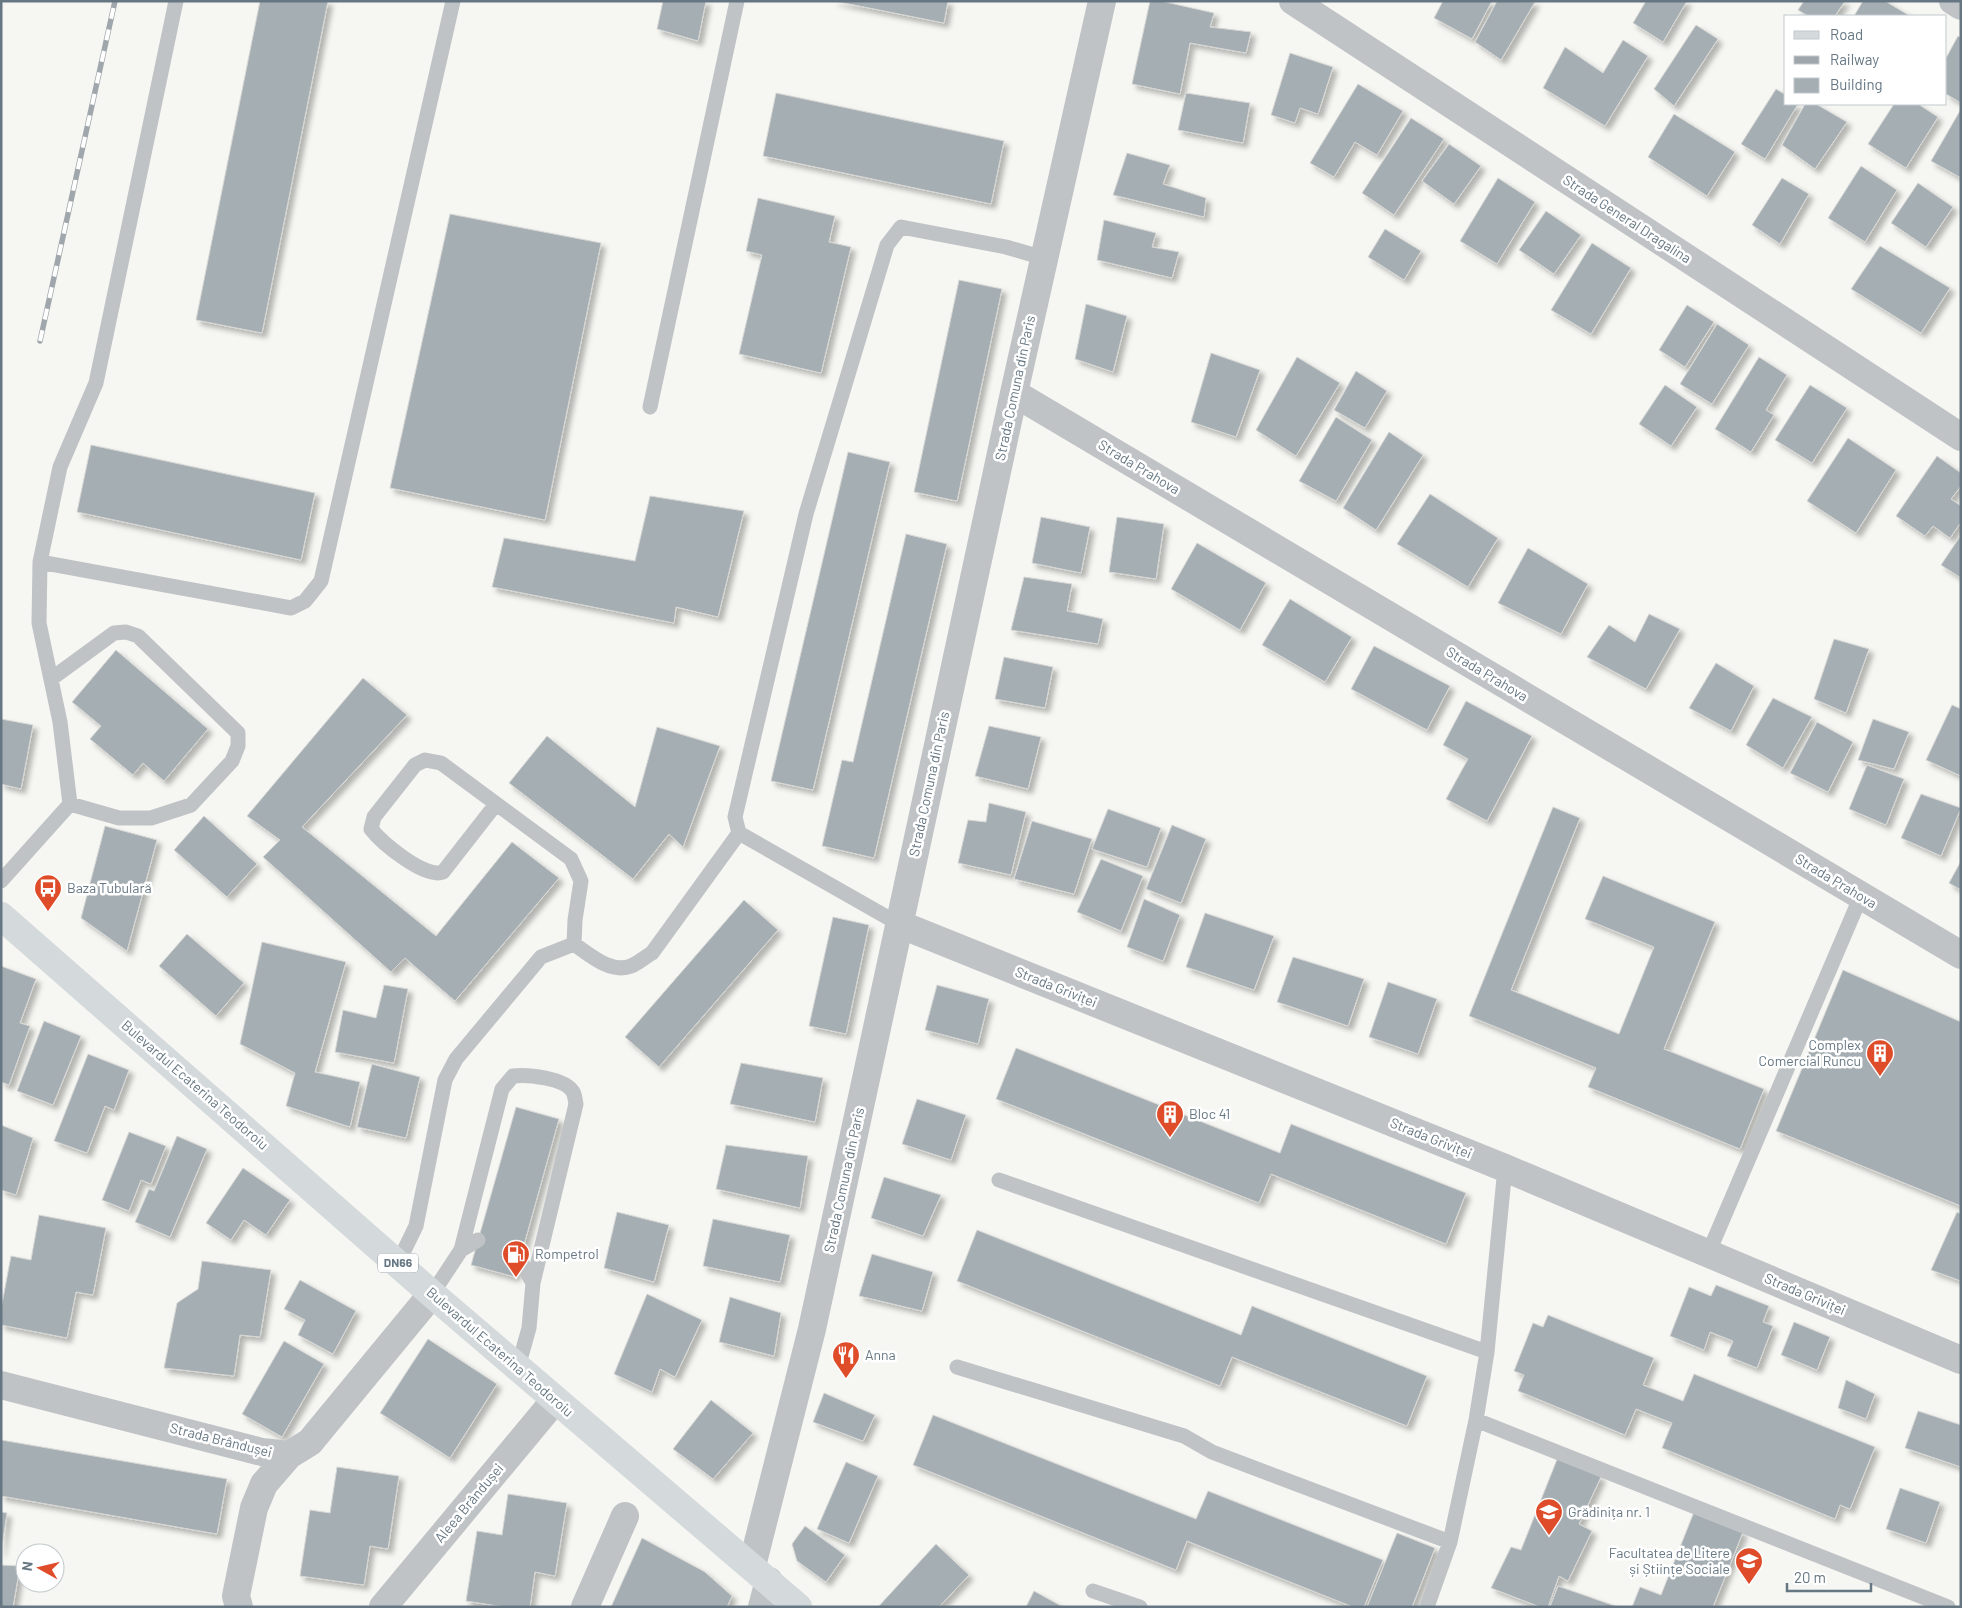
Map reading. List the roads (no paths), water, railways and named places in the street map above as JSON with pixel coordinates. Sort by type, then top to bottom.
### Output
[{"type":"main road","name":"Bulevardul Ecaterina Teodoroiu","points":[[1,916],[432,1294],[556,1400],[761,1585],[798,1607]]},
{"type":"street","name":"Strada Comuna din Paris","points":[[761,1585],[812,1329],[899,924],[1014,393],[1102,1]]},
{"type":"street","name":"Strada General Dragalina","points":[[1293,1],[1961,437]]},
{"type":"street","points":[[1953,1],[1961,6]]},
{"type":"street","name":"Strada Prahova","points":[[1014,393],[1961,955]]},
{"type":"street","name":"Strada Griviței","points":[[899,924],[1505,1168],[1961,1360]]},
{"type":"street","name":"Strada Brândușei","points":[[1,1384],[262,1452],[289,1455],[310,1442],[432,1294]]},
{"type":"street","name":"Aleea Brândușei","points":[[383,1607],[556,1400]]},
{"type":"street","points":[[239,1607],[236,1596],[254,1508],[264,1484],[289,1455]]},
{"type":"street","points":[[585,1607],[625,1516]]},
{"type":"lane","points":[[1,881],[70,804],[60,722],[39,623],[40,562],[60,467],[96,383],[176,1]]},
{"type":"lane","points":[[40,562],[291,608],[305,601],[321,581],[453,1]]},
{"type":"lane","points":[[650,407],[737,1]]},
{"type":"lane","points":[[899,924],[740,834],[735,817],[806,514],[887,244],[901,227],[1006,247],[1044,258]]},
{"type":"lane","points":[[51,679],[114,633],[126,632],[138,636],[238,733],[238,746],[232,761],[190,805],[151,818],[119,818],[70,804]]},
{"type":"lane","points":[[496,804],[443,872],[436,874],[424,871],[378,838],[371,829],[374,817],[415,765],[425,760],[441,764],[496,804],[571,859],[581,881],[574,920],[574,944]]},
{"type":"lane","points":[[574,944],[615,968],[631,966],[652,953],[740,834]]},
{"type":"lane","points":[[1708,1254],[1861,896]]},
{"type":"lane","points":[[398,1263],[416,1226],[445,1080],[456,1059],[540,958],[574,944]]},
{"type":"lane","points":[[432,1294],[461,1250],[502,1089],[513,1076],[528,1074],[566,1084],[573,1091],[576,1104],[533,1283],[530,1328],[518,1367]]},
{"type":"lane","points":[[1427,1607],[1450,1542],[1476,1420],[1486,1352],[1505,1168]]},
{"type":"lane","points":[[999,1180],[1486,1352]]},
{"type":"lane","points":[[461,1250],[478,1240]]},
{"type":"lane","points":[[520,1260],[533,1283]]},
{"type":"lane","points":[[957,1367],[1184,1436],[1212,1452],[1450,1542]]},
{"type":"lane","points":[[1476,1420],[1948,1607]]},
{"type":"lane","points":[[1093,1591],[1140,1607]]},
{"type":"railway","points":[[40,341],[115,1]]},
{"type":"place","name":"Baza Tubulară","points":[[48,912]]},
{"type":"place","name":"Complex Comercial Runcu","points":[[1880,1077]]},
{"type":"place","name":"Bloc 41","points":[[1170,1138]]},
{"type":"place","name":"Rompetrol","points":[[516,1278]]},
{"type":"place","name":"Anna","points":[[846,1379]]},
{"type":"place","name":"Grădinița nr. 1","points":[[1549,1536]]},
{"type":"place","name":"Facultatea de Litere și Științe Sociale","points":[[1749,1585]]}]
